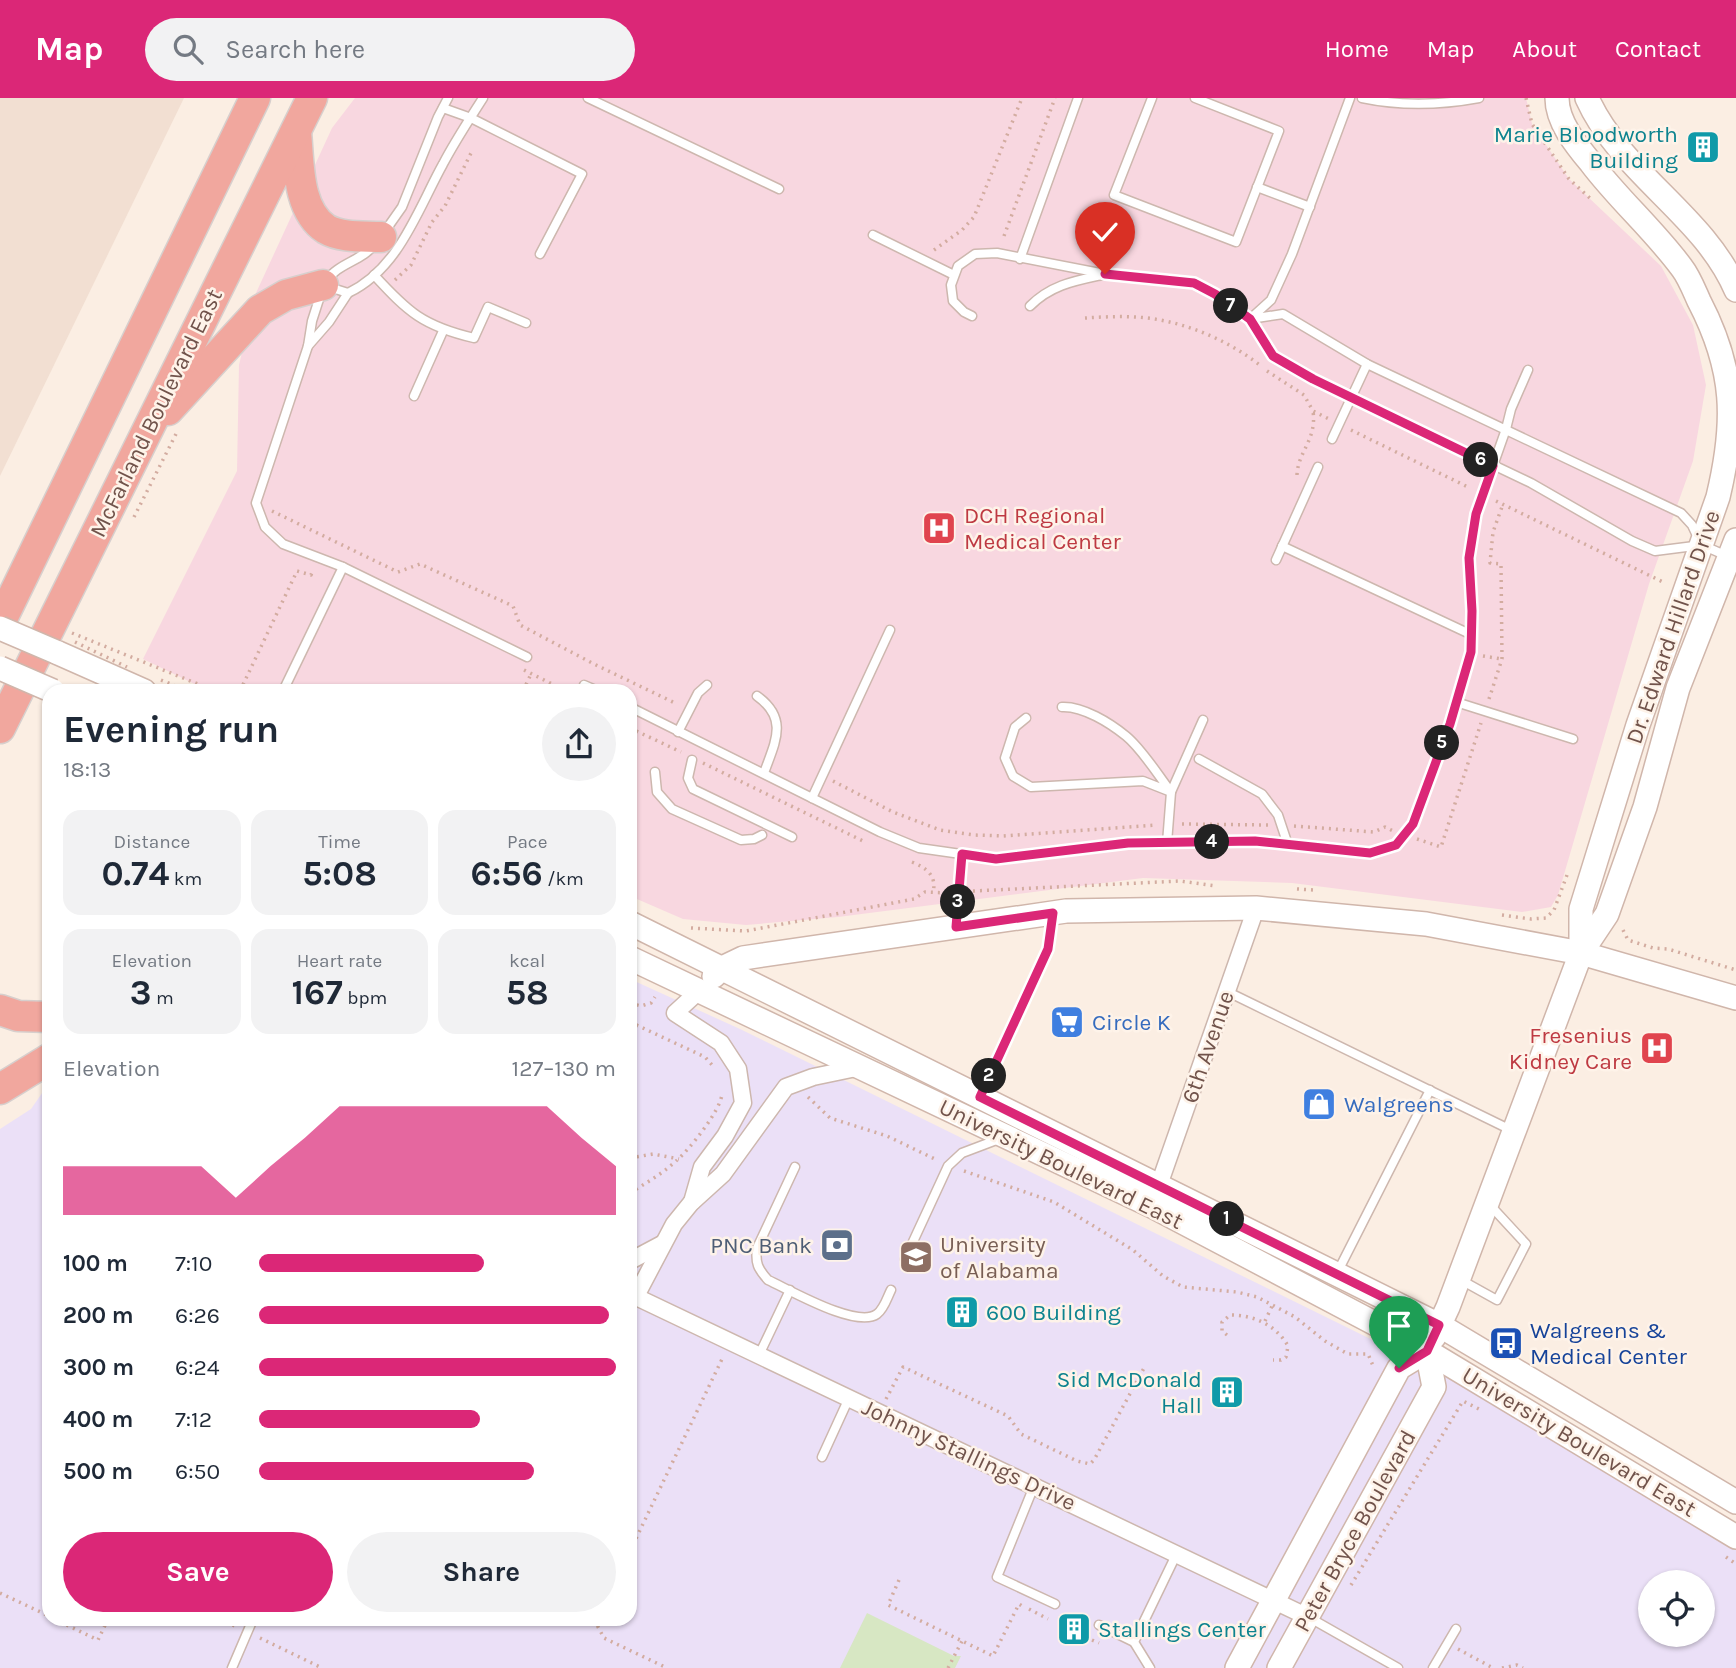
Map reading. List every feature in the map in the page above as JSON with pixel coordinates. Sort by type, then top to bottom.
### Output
[{"type":"highway","points":[[0,626],[255,98]]},
{"type":"highway","name":"McFarland Boulevard East","points":[[0,728],[312,98]]},
{"type":"highway","points":[[296,131],[300,180],[312,217],[328,230],[381,237]]},
{"type":"highway","points":[[144,436],[260,310],[286,295],[336,289]]},
{"type":"highway","points":[[0,1010],[18,1016],[42,1017]]},
{"type":"highway","points":[[0,1089],[42,1063]]},
{"type":"main road","name":"Dr. Edward Hillard Drive","points":[[1557,98],[1557,109],[1574,141],[1599,174],[1683,269],[1716,332],[1723,355],[1731,426],[1724,473],[1702,545],[1638,725],[1581,909],[1581,953]]},
{"type":"main road","points":[[1587,98],[1597,121],[1621,153],[1691,224],[1730,277],[1736,290]]},
{"type":"main road","name":"Dr. Edward Hillard Drive","points":[[1427,1351],[1459,1279],[1581,953],[1607,914],[1645,807],[1678,688],[1734,553]]},
{"type":"main road","points":[[0,626],[129,684]]},
{"type":"main road","points":[[0,668],[42,686]]},
{"type":"main road","points":[[700,990],[720,969],[743,958],[1053,913],[1256,908],[1426,924],[1581,953],[1736,998]]},
{"type":"main road","name":"University Boulevard East","points":[[637,927],[1439,1325],[1734,1497]]},
{"type":"main road","name":"University Boulevard East","points":[[637,961],[1152,1206],[1427,1351],[1730,1547]]},
{"type":"main road","name":"Peter Bryce Boulevard","points":[[1237,1668],[1399,1368],[1427,1351],[1434,1387],[1279,1668]]},
{"type":"street","name":"6th Avenue","points":[[1159,1185],[1256,908]]},
{"type":"street","points":[[691,1203],[702,1167],[725,1136],[743,1102],[738,1069],[720,1043],[675,1013],[700,990]]},
{"type":"street","points":[[637,1288],[674,1224],[691,1203],[723,1174],[786,1087],[813,1077],[862,1067]]},
{"type":"street","points":[[637,1257],[662,1244]]},
{"type":"street","name":"Johnny Stallings Drive","points":[[637,1297],[1308,1617]]},
{"type":"lane","points":[[308,346],[329,322],[336,289],[333,270],[369,252],[402,207],[448,98]]},
{"type":"lane","points":[[483,98],[442,165],[414,225],[364,286],[336,289],[312,321],[308,346],[256,503],[265,527],[282,544],[343,567],[527,656]]},
{"type":"lane","points":[[588,98],[779,189]]},
{"type":"lane","points":[[1020,259],[1078,98]]},
{"type":"lane","points":[[1152,98],[1114,195],[1236,242],[1279,131],[1195,98]]},
{"type":"lane","points":[[1250,319],[1271,300],[1292,254],[1350,98]]},
{"type":"lane","points":[[1362,98],[1447,104],[1479,98]]},
{"type":"lane","points":[[443,108],[471,118],[582,174],[540,254]]},
{"type":"lane","points":[[1257,187],[1310,207]]},
{"type":"lane","points":[[873,235],[954,275]]},
{"type":"lane","points":[[972,316],[953,301],[951,285],[958,266],[975,254],[997,253],[1105,274],[1194,283],[1215,294],[1250,319],[1273,356],[1531,483],[1632,541],[1655,551],[1702,545],[1734,553]]},
{"type":"lane","points":[[1030,306],[1042,294],[1063,283],[1105,274]]},
{"type":"lane","points":[[374,275],[406,310],[443,331],[474,338],[488,307],[526,323]]},
{"type":"lane","points":[[1250,319],[1283,314],[1367,364],[1681,513],[1692,525],[1702,545]]},
{"type":"lane","points":[[414,396],[443,331]]},
{"type":"lane","points":[[1332,439],[1367,364]]},
{"type":"lane","points":[[637,711],[880,832],[919,848],[996,859],[1128,843],[1255,841],[1370,853],[1396,845],[1413,824],[1471,652],[1469,558],[1476,514],[1511,409],[1528,370]]},
{"type":"lane","points":[[1276,559],[1318,467]]},
{"type":"lane","points":[[1282,547],[1472,635]]},
{"type":"lane","points":[[286,684],[343,567]]},
{"type":"lane","points":[[811,798],[890,630]]},
{"type":"lane","points":[[678,732],[698,693],[706,685]]},
{"type":"lane","points":[[757,696],[775,714],[778,727],[764,774]]},
{"type":"lane","points":[[1456,702],[1573,739]]},
{"type":"lane","points":[[1062,707],[1071,706],[1091,714],[1127,736],[1171,792]]},
{"type":"lane","points":[[1026,718],[1015,727],[1005,758],[1013,776],[1031,787],[1143,781],[1171,792]]},
{"type":"lane","points":[[1167,843],[1171,792],[1203,720]]},
{"type":"lane","points":[[1199,759],[1262,794],[1278,815],[1288,845]]},
{"type":"lane","points":[[692,760],[688,778],[693,789],[792,837]]},
{"type":"lane","points":[[655,772],[657,792],[672,809],[741,841],[762,835]]},
{"type":"lane","points":[[956,927],[962,854]]},
{"type":"lane","points":[[980,1097],[1048,949],[1053,913]]},
{"type":"lane","points":[[1228,992],[1514,1131]]},
{"type":"lane","points":[[1338,1273],[1430,1090]]},
{"type":"lane","points":[[905,1259],[948,1166],[962,1153],[1004,1137]]},
{"type":"lane","points":[[794,1167],[757,1248],[755,1259],[758,1270],[768,1280],[859,1318],[870,1318],[880,1313],[891,1290]]},
{"type":"lane","points":[[1459,1279],[1497,1300],[1526,1244],[1487,1203]]},
{"type":"lane","points":[[759,1355],[790,1290]]},
{"type":"lane","points":[[822,1457],[849,1398]]},
{"type":"lane","points":[[1034,1486],[997,1577],[1055,1604]]},
{"type":"lane","points":[[1134,1642],[1177,1553]]},
{"type":"lane","points":[[1308,1617],[1398,1668]]},
{"type":"lane","points":[[1099,1625],[1134,1642],[1150,1668]]},
{"type":"lane","points":[[232,1668],[250,1626]]},
{"type":"lane","points":[[1433,1668],[1455,1629]]},
{"type":"path","points":[[933,251],[962,230],[974,217],[1022,98]]},
{"type":"path","points":[[1004,236],[1055,98]]},
{"type":"path","points":[[386,288],[411,265],[471,153]]},
{"type":"path","points":[[1085,318],[1136,316],[1184,326],[1240,349],[1304,396],[1313,411],[1684,591]]},
{"type":"path","points":[[256,503],[398,572],[420,564],[513,606],[520,625],[635,684]]},
{"type":"path","points":[[822,775],[893,812],[940,830],[974,835],[1003,836],[1169,824],[1282,825],[1374,832],[1385,827],[1441,847],[1502,659],[1500,565],[1490,563],[1493,532],[1503,504]]},
{"type":"path","points":[[243,684],[297,571],[311,575],[313,570]]},
{"type":"path","points":[[68,632],[198,684]]},
{"type":"path","points":[[520,668],[552,684]]},
{"type":"path","points":[[526,684],[531,674]]},
{"type":"path","points":[[637,685],[673,703],[683,703]]},
{"type":"path","points":[[637,731],[865,842]]},
{"type":"path","points":[[908,860],[928,870],[935,886],[933,893]]},
{"type":"path","points":[[1622,926],[1628,940],[1653,948],[1668,949],[1736,971]]},
{"type":"path","points":[[637,1005],[651,1003],[655,997]]},
{"type":"path","points":[[637,1025],[705,1057],[719,1073],[722,1097],[701,1132],[679,1159],[637,1188]]},
{"type":"path","points":[[719,1073],[738,1069]]},
{"type":"path","points":[[786,1087],[812,1099],[830,1118],[887,1136],[948,1166],[1054,1202],[1132,1250],[1163,1276],[1183,1287],[1237,1292],[1258,1297],[1294,1317],[1325,1341],[1348,1354],[1359,1353]]},
{"type":"path","points":[[637,1157],[653,1154],[679,1159]]},
{"type":"path","points":[[1264,1322],[1273,1304]]},
{"type":"path","points":[[1227,1335],[1222,1331],[1222,1322],[1230,1315],[1242,1315],[1264,1322],[1288,1346],[1286,1357],[1273,1360]]},
{"type":"path","points":[[637,1536],[723,1357]]},
{"type":"path","points":[[876,1411],[890,1395],[902,1367],[1008,1416],[1021,1434],[1077,1461],[1090,1464],[1144,1367]]},
{"type":"path","points":[[1348,1591],[1463,1401],[1488,1414]]},
{"type":"path","points":[[1730,1547],[1736,1564]]},
{"type":"path","points":[[900,1580],[888,1605],[993,1656],[1019,1604],[1048,1619]]},
{"type":"path","points":[[0,1593],[42,1613]]},
{"type":"path","points":[[69,1626],[98,1640],[105,1626]]},
{"type":"path","points":[[235,1626],[322,1668]]},
{"type":"path","points":[[598,1626],[604,1638],[667,1668]]},
{"type":"path","points":[[1092,1640],[1099,1643]]},
{"type":"path","points":[[948,1668],[961,1641]]},
{"type":"path","points":[[1448,1643],[1493,1668]]},
{"type":"path","points":[[1502,1668],[1517,1665],[1523,1668]]},
{"type":"shaded area","points":[[0,98],[184,98],[0,476]]},
{"type":"shaded area","name":"DCH Regional Medical Center","points":[[355,98],[1526,98],[1532,124],[1569,179],[1661,266],[1693,325],[1706,385],[1693,461],[1649,584],[1558,895],[1551,907],[1522,912],[1292,883],[1143,878],[838,917],[746,925],[683,919],[637,899],[637,684],[195,684],[143,659],[237,471],[239,365],[256,293],[332,128]]},
{"type":"shaded area","name":"University of Alabama","points":[[637,982],[740,1029],[1462,1384],[1736,1547],[1736,1668],[0,1668],[0,1129],[31,1109],[42,1093],[42,1626],[637,1626]]},
{"type":"green space","points":[[867,1613],[954,1656],[961,1656],[955,1668],[840,1668]]},
{"type":"place","name":"Marie Bloodworth Building","points":[[1703,147]]},
{"type":"place","name":"DCH Regional Medical Center","points":[[939,528]]},
{"type":"place","name":"Circle K","points":[[1067,1022]]},
{"type":"place","name":"Fresenius Kidney Care","points":[[1657,1048]]},
{"type":"place","name":"Walgreens","points":[[1319,1104]]},
{"type":"place","name":"PNC Bank","points":[[837,1245]]},
{"type":"place","name":"University of Alabama","points":[[916,1257]]},
{"type":"place","name":"600 Building","points":[[962,1312]]},
{"type":"place","name":"Walgreens & Medical Center","points":[[1506,1343]]},
{"type":"place","name":"Sid McDonald Hall","points":[[1227,1392]]},
{"type":"place","name":"Stallings Center","points":[[1074,1629]]},
{"type":"route","points":[[1105,274],[1194,283],[1215,294],[1250,319],[1273,356],[1313,379],[1493,466],[1476,514],[1469,558],[1471,652],[1450,724],[1413,824],[1396,845],[1370,853],[1255,841],[1128,843],[996,859],[962,854],[956,927],[1053,913],[1048,949],[980,1097],[1439,1325],[1427,1351],[1399,1368]]}]
